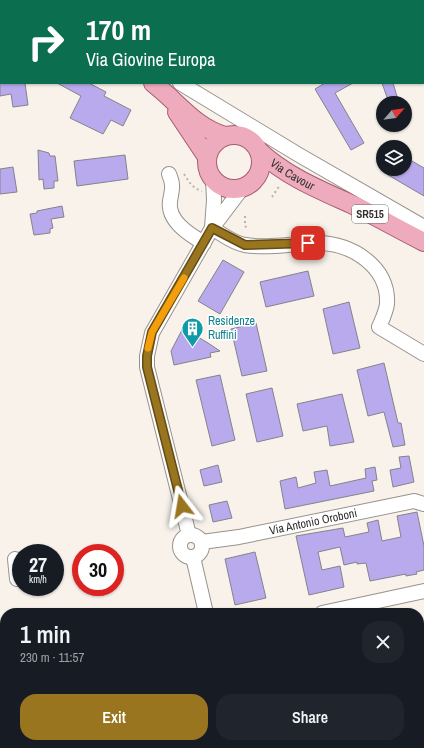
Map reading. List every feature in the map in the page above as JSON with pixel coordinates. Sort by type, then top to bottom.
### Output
[{"type":"main road","points":[[166,86],[187,115],[210,132],[225,136],[241,136],[254,144],[259,151],[260,166],[248,184],[227,188],[208,185],[209,173],[207,157],[166,86]]},
{"type":"main road","points":[[207,157],[213,144],[225,136]]},
{"type":"main road","name":"Via Cavour","points":[[259,151],[274,165],[315,189]]},
{"type":"main road","name":"Via Cavour","points":[[248,184],[275,177],[315,189]]},
{"type":"main road","name":"SR515","points":[[315,189],[352,205],[424,242]]},
{"type":"street","points":[[166,86],[299,155],[424,226]]},
{"type":"street","points":[[175,172],[174,189],[170,203],[172,215],[181,227],[204,244]]},
{"type":"street","points":[[189,534],[147,367],[147,356],[152,332],[212,228],[248,184]]},
{"type":"street","points":[[208,185],[214,200],[212,228]]},
{"type":"street","points":[[212,228],[245,245],[319,243],[337,245],[365,259],[377,269],[386,290],[387,306],[379,327],[424,354]]},
{"type":"street","name":"Via Antonio Oroboni","points":[[202,542],[414,501],[424,504]]},
{"type":"street","points":[[189,534],[198,536],[202,542],[201,552],[193,557],[185,555],[180,548],[182,540],[189,534]]},
{"type":"street","points":[[193,557],[205,608]]},
{"type":"street","points":[[345,608],[424,591]]},
{"type":"path","points":[[175,172],[195,189],[208,185]]},
{"type":"path","points":[[272,197],[281,184]]},
{"type":"path","points":[[245,216],[245,226],[248,229]]},
{"type":"building","points":[[0,84],[25,84],[28,105],[13,107],[11,94],[0,96]]},
{"type":"building","points":[[59,84],[91,84],[106,92],[104,96],[131,110],[123,126],[111,120],[103,134],[70,118],[81,96]]},
{"type":"building","points":[[323,84],[351,84],[335,93],[364,143],[351,150],[315,89]]},
{"type":"building","points":[[382,84],[393,84],[397,96],[387,96]]},
{"type":"building","points":[[38,150],[49,153],[50,156],[55,156],[58,181],[54,181],[54,188],[44,189],[43,179],[39,180]]},
{"type":"building","points":[[125,155],[128,179],[77,186],[74,161]]},
{"type":"building","points":[[412,161],[424,168],[424,196],[390,176],[412,176]]},
{"type":"building","points":[[13,167],[17,192],[0,194],[0,169]]},
{"type":"building","points":[[62,206],[64,217],[51,219],[53,228],[50,229],[50,233],[34,235],[30,214],[37,213],[37,211]]},
{"type":"building","points":[[223,260],[244,272],[220,314],[198,301]]},
{"type":"building","points":[[308,271],[314,296],[266,307],[260,282]]},
{"type":"building","points":[[349,302],[360,348],[333,354],[323,309]]},
{"type":"building","points":[[256,323],[267,371],[242,376],[231,329]]},
{"type":"building","name":"Residenze Ruffini","points":[[183,328],[220,351],[210,353],[211,357],[174,365],[171,351]]},
{"type":"building","points":[[384,363],[398,423],[401,423],[405,445],[393,447],[384,412],[368,416],[357,370]]},
{"type":"building","points":[[220,375],[235,440],[212,446],[196,380]]},
{"type":"building","points":[[272,388],[283,436],[257,442],[246,394]]},
{"type":"building","points":[[342,394],[354,442],[330,446],[327,426],[303,431],[297,404]]},
{"type":"building","points":[[409,456],[414,482],[393,487],[390,470],[401,468],[399,457]]},
{"type":"building","points":[[218,465],[222,482],[204,486],[200,470]]},
{"type":"building","points":[[375,467],[377,480],[372,481],[374,491],[285,509],[280,481],[296,477],[298,488],[316,483],[314,472],[327,470],[330,486],[366,478],[365,469]]},
{"type":"building","points":[[227,501],[232,518],[213,522],[209,505]]},
{"type":"building","points":[[417,512],[424,546],[424,570],[416,572],[417,574],[406,576],[406,574],[370,581],[366,563],[357,564],[357,562],[344,565],[340,547],[318,552],[322,570],[340,566],[344,587],[309,595],[296,536],[343,528],[345,537],[369,532],[367,523],[378,520],[382,541],[401,537],[397,516]]},
{"type":"building","points":[[255,552],[266,598],[235,605],[225,559]]},
{"type":"slow traffic","points":[[148,348],[152,332],[184,278]]},
{"type":"place","name":"Residenze Ruffini","points":[[193,348]]},
{"type":"route","points":[[182,506],[147,367],[149,341],[152,332],[212,228],[239,244],[245,245],[260,246],[308,243]]}]
